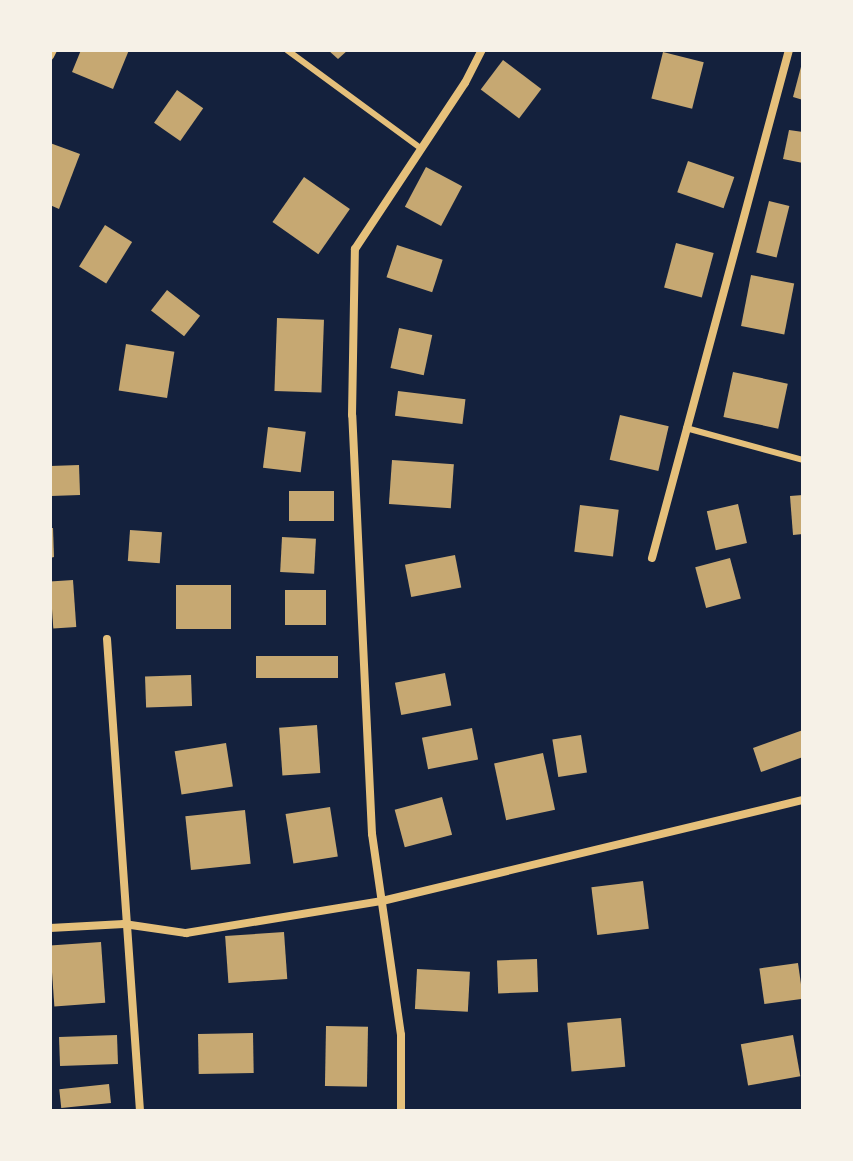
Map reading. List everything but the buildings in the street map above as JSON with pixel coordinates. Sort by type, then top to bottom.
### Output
[{"type":"street","points":[[50,56],[53,50]]},
{"type":"street","points":[[401,1111],[401,1035],[372,834],[352,415],[355,249],[465,83],[482,50]]},
{"type":"street","points":[[652,558],[789,50]]},
{"type":"street","points":[[107,639],[124,924],[140,1111]]},
{"type":"street","points":[[50,928],[124,924],[186,933],[382,901],[803,800]]},
{"type":"lane","points":[[287,50],[422,149]]},
{"type":"lane","points":[[686,428],[803,460]]}]
